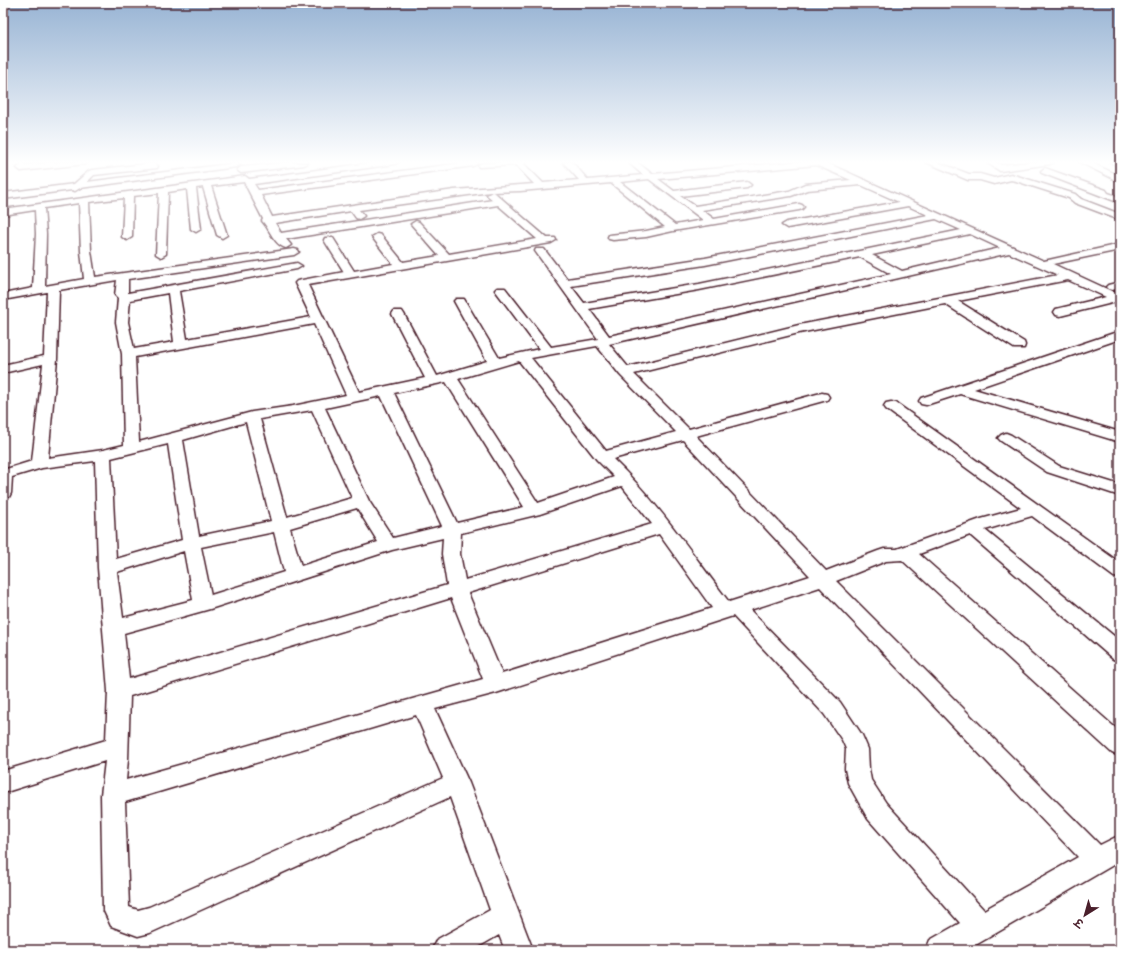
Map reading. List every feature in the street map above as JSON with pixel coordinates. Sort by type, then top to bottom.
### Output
[{"type":"street","points":[[3,212],[36,206]]},
{"type":"street","points":[[39,206],[50,359],[40,464]]},
{"type":"street","points":[[84,206],[86,251],[90,281]]},
{"type":"street","points":[[127,237],[128,206]]},
{"type":"street","points":[[161,254],[162,206]]},
{"type":"street","points":[[193,206],[196,229]]},
{"type":"street","points":[[213,206],[222,235]]},
{"type":"street","points":[[261,206],[267,221],[278,237],[294,252],[301,283],[354,397]]},
{"type":"street","points":[[267,221],[364,206]]},
{"type":"street","points":[[278,237],[472,206]]},
{"type":"street","points":[[505,206],[545,244],[565,283],[624,372],[686,434],[823,579],[1098,860]]},
{"type":"street","points":[[645,206],[673,228]]},
{"type":"street","points":[[689,206],[712,222]]},
{"type":"street","points":[[693,209],[708,206]]},
{"type":"street","points":[[787,225],[889,206]]},
{"type":"street","points":[[915,206],[1117,298],[1115,302],[1060,312]]},
{"type":"street","points":[[926,206],[1049,262],[1117,287]]},
{"type":"street","points":[[1092,206],[1120,217]]},
{"type":"street","points":[[613,237],[646,234],[673,228],[799,207]]},
{"type":"street","points":[[353,208],[364,224]]},
{"type":"street","points":[[565,283],[638,274],[774,249],[936,216]]},
{"type":"street","points":[[416,224],[447,258]]},
{"type":"street","points":[[582,307],[699,287],[971,231]]},
{"type":"street","points":[[377,237],[400,266]]},
{"type":"street","points":[[329,240],[351,274]]},
{"type":"street","points":[[301,283],[447,258],[545,244]]},
{"type":"street","points":[[1049,262],[1120,247]]},
{"type":"street","points":[[3,493],[4,475],[40,464],[102,455],[175,438],[252,416],[317,405],[433,381],[495,362],[603,342],[1011,249]]},
{"type":"street","points":[[3,297],[90,281],[294,252]]},
{"type":"street","points":[[863,254],[901,275]]},
{"type":"street","points":[[124,297],[297,266]]},
{"type":"street","points":[[624,372],[799,329],[1070,276]]},
{"type":"street","points":[[123,277],[121,295],[124,297],[122,322],[128,354],[132,448]]},
{"type":"street","points":[[173,289],[181,345]]},
{"type":"street","points":[[501,290],[548,352]]},
{"type":"street","points":[[947,300],[1018,345]]},
{"type":"street","points":[[460,301],[495,362]]},
{"type":"street","points":[[398,314],[433,381]]},
{"type":"street","points":[[128,354],[318,319]]},
{"type":"street","points":[[926,401],[1120,336]]},
{"type":"street","points":[[522,356],[602,457],[625,479],[731,609],[832,708],[851,735],[857,749],[857,769],[860,783],[878,811],[981,926]]},
{"type":"street","points":[[3,369],[50,359]]},
{"type":"street","points":[[450,377],[534,510]]},
{"type":"street","points":[[961,390],[1120,437]]},
{"type":"street","points":[[386,391],[452,530],[451,554],[457,589],[496,684]]},
{"type":"street","points":[[602,457],[822,397]]},
{"type":"street","points":[[317,405],[361,502],[389,545]]},
{"type":"street","points":[[891,406],[1120,572]]},
{"type":"street","points":[[252,416],[294,576]]},
{"type":"street","points":[[175,438],[191,543],[203,604]]},
{"type":"street","points":[[1006,438],[1054,469],[1120,491]]},
{"type":"street","points":[[102,455],[107,568],[119,691],[117,747],[113,795],[116,909],[120,917],[138,923],[150,920],[457,783]]},
{"type":"street","points":[[114,628],[203,604],[389,545],[534,510],[625,479]]},
{"type":"street","points":[[107,568],[191,543],[281,525],[361,502]]},
{"type":"street","points":[[113,795],[422,704],[496,684],[823,579],[884,555],[898,555],[906,553],[987,523],[1035,510]]},
{"type":"street","points":[[119,691],[663,527]]},
{"type":"street","points":[[972,528],[1120,653]]},
{"type":"street","points":[[906,553],[1120,746]]},
{"type":"street","points":[[422,704],[457,783],[519,950]]},
{"type":"street","points":[[3,782],[117,747]]},
{"type":"street","points":[[940,950],[1120,847]]},
{"type":"street","points":[[446,950],[506,916]]}]
